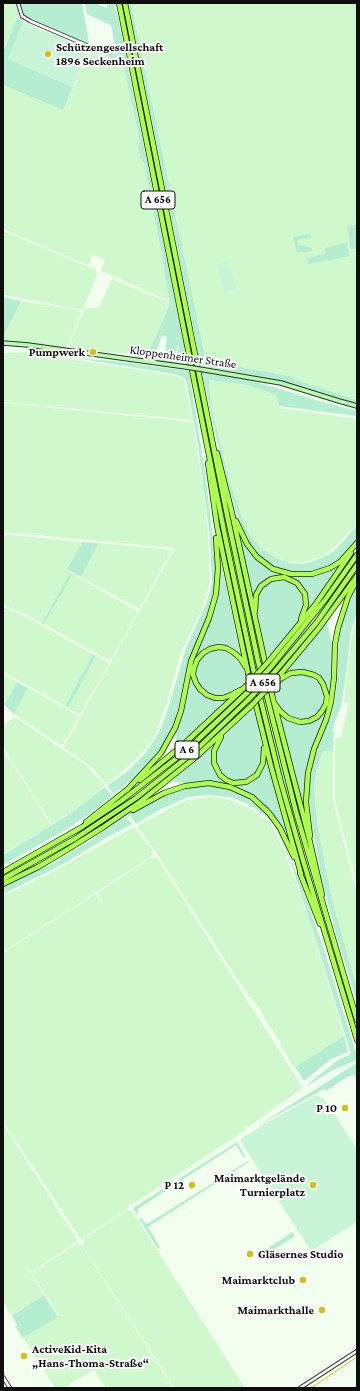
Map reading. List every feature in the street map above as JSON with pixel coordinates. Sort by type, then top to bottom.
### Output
[{"type":"highway","name":"A 656","points":[[119,3],[242,620],[263,712],[303,860],[357,1040]]},
{"type":"highway","name":"A 656","points":[[125,3],[247,612],[269,708],[296,812],[357,1020]]},
{"type":"highway","points":[[212,438],[217,452],[232,513],[255,623],[310,842],[328,924]]},
{"type":"highway","points":[[208,451],[208,468],[217,526],[248,673],[263,736],[301,874]]},
{"type":"highway","points":[[232,513],[247,544],[255,554],[270,567],[286,573],[307,575],[326,570],[340,562],[357,544]]},
{"type":"highway","points":[[3,872],[72,833],[117,801],[161,753],[175,728],[181,711],[191,661],[209,618],[216,594],[218,568],[217,526]]},
{"type":"highway","points":[[127,790],[184,744],[246,686],[297,628],[331,583],[357,544]]},
{"type":"highway","name":"A 6","points":[[117,801],[187,750],[248,692],[270,668],[322,605],[357,555]]},
{"type":"highway","name":"A 6","points":[[3,880],[125,810],[150,787],[195,751],[272,675],[317,622],[357,565]]},
{"type":"highway","points":[[3,884],[38,867],[65,851],[184,768],[226,730],[274,683],[320,628],[357,576]]},
{"type":"highway","points":[[255,623],[255,601],[260,588],[268,580],[282,577],[295,582],[301,587],[305,594],[306,609],[297,628]]},
{"type":"highway","points":[[310,842],[310,829],[306,802],[308,773],[314,749],[326,720],[331,702],[334,678],[335,644],[338,628],[348,597],[357,580]]},
{"type":"highway","points":[[246,686],[227,697],[210,697],[203,693],[197,686],[194,677],[194,668],[197,660],[203,653],[214,648],[222,648],[237,655],[243,662],[248,673]]},
{"type":"highway","points":[[273,699],[283,715],[300,722],[308,721],[317,717],[322,711],[327,700],[324,684],[318,678],[309,673],[291,673],[274,683]]},
{"type":"highway","points":[[226,730],[215,748],[213,760],[214,766],[220,775],[233,783],[248,782],[260,772],[264,760],[263,736]]},
{"type":"highway","points":[[125,810],[132,810],[168,792],[190,785],[213,784],[234,789],[255,800],[273,817],[283,834],[324,932]]},
{"type":"main road","name":"Kloppenheimer Straße","points":[[3,343],[28,345],[186,367],[281,383],[357,406]]},
{"type":"street","points":[[18,3],[22,16],[30,21],[86,45]]},
{"type":"street","points":[[300,1388],[357,1351]]},
{"type":"street","points":[[3,1377],[10,1388]]},
{"type":"green space","points":[[3,3],[17,3],[19,13],[3,52]]},
{"type":"green space","points":[[19,3],[82,3],[89,43],[87,44],[63,33],[56,32],[30,20],[24,16]]},
{"type":"green space","points":[[84,3],[95,3],[107,8],[107,3],[115,3],[188,365],[131,359],[131,357],[172,360],[181,359],[179,352],[177,353],[179,348],[178,344],[176,353],[173,357],[166,358],[165,356],[169,356],[170,352],[165,350],[167,337],[162,335],[155,356],[147,356],[170,306],[162,256],[144,163],[140,158],[138,145],[140,142],[123,63],[91,49],[92,46],[117,55],[111,25],[87,14]]},
{"type":"green space","points":[[121,3],[123,3],[190,340],[188,340]]},
{"type":"green space","points":[[128,3],[131,3],[206,361],[290,376],[294,379],[357,400],[357,404],[281,381],[201,366]]},
{"type":"green space","points":[[131,3],[357,3],[357,400],[294,379],[290,376],[206,361]]},
{"type":"green space","points":[[18,17],[24,20],[8,59],[73,87],[63,110],[3,85],[3,52]]},
{"type":"green space","name":"Schützengesellschaft 1896 Seckenheim","points":[[23,22],[89,49],[73,87],[8,59]]},
{"type":"green space","points":[[91,49],[123,63],[140,142],[138,145],[140,158],[144,162],[169,301],[101,271],[105,260],[93,254],[88,265],[3,229],[3,85],[63,110]]},
{"type":"green space","points":[[357,224],[357,248],[351,249],[347,227]]},
{"type":"green space","points":[[3,231],[96,270],[97,274],[83,310],[3,295]]},
{"type":"green space","points":[[310,234],[312,237],[297,240],[298,245],[312,248],[312,251],[297,253],[293,237]]},
{"type":"green space","points":[[347,243],[349,256],[308,264],[307,258],[326,254],[325,248]]},
{"type":"green space","points":[[228,261],[236,290],[224,292],[217,264]]},
{"type":"green space","points":[[112,279],[170,303],[147,356],[95,351],[88,352],[69,350],[68,348],[85,308],[99,308]]},
{"type":"green space","points":[[3,297],[21,301],[3,337]]},
{"type":"green space","points":[[21,301],[82,311],[66,349],[3,342],[3,337]]},
{"type":"green space","points":[[25,352],[179,377],[184,380],[193,420],[3,402],[3,353]]},
{"type":"green space","points":[[74,358],[114,361],[189,371],[205,472],[216,562],[214,597],[207,619],[188,664],[175,721],[162,747],[154,758],[137,776],[114,794],[107,786],[129,770],[143,756],[160,730],[166,715],[186,648],[206,604],[212,584],[210,538],[198,445],[186,380],[183,377],[174,374]]},
{"type":"green space","points":[[202,372],[257,382],[357,411],[357,416],[279,406],[277,395],[247,385],[209,380],[210,397],[214,417],[229,479],[245,526],[252,538],[261,549],[278,559],[289,562],[288,563],[303,564],[330,554],[342,543],[357,525],[357,540],[338,560],[324,569],[313,572],[295,573],[271,565],[258,555],[248,542],[238,518],[230,491]]},
{"type":"green space","points":[[209,380],[247,385],[278,395],[280,408],[357,419],[357,524],[333,549],[319,558],[299,563],[278,559],[268,554],[256,544],[245,526],[229,479],[214,417],[210,397]]},
{"type":"green space","points":[[3,403],[193,422],[204,494],[208,533],[210,578],[208,589],[201,612],[182,650],[167,702],[152,741],[138,757],[107,785],[93,768],[64,746],[175,548],[3,532]]},
{"type":"green space","points":[[204,414],[239,586],[266,707],[298,831],[333,949],[332,950],[295,826],[262,700],[237,585]]},
{"type":"green space","points":[[226,498],[311,854],[261,662]]},
{"type":"green space","points":[[238,531],[261,562],[291,576],[318,575],[338,567],[307,611],[308,602],[296,581],[285,576],[275,576],[268,579],[253,602]]},
{"type":"green space","points":[[3,534],[82,542],[67,569],[71,571],[42,623],[3,605]]},
{"type":"green space","points":[[82,542],[99,543],[81,577],[67,569]]},
{"type":"green space","points":[[99,543],[172,550],[139,609],[81,577]]},
{"type":"green space","points":[[357,559],[357,562],[321,612],[271,673],[271,671],[317,615]]},
{"type":"green space","points":[[221,562],[242,658],[231,649],[205,650],[192,673],[205,696],[232,697],[176,748],[175,733],[179,723],[192,663],[215,606],[219,586]]},
{"type":"green space","points":[[70,573],[73,574],[44,624],[42,623]]},
{"type":"green space","points":[[73,574],[138,612],[110,661],[44,624]]},
{"type":"green space","points":[[274,581],[287,581],[297,586],[302,595],[303,604],[300,617],[294,627],[267,658],[264,645],[262,644],[257,603],[264,587]]},
{"type":"green space","points":[[357,587],[357,613],[351,631],[341,706],[332,730],[334,731],[333,751],[323,751],[315,777],[314,792],[318,828],[331,896],[357,988],[357,1003],[334,927],[322,880],[312,826],[309,793],[314,758],[335,701],[341,627],[347,608]]},
{"type":"green space","points":[[3,607],[25,616],[93,654],[65,706],[3,672]]},
{"type":"green space","points":[[357,616],[357,885],[335,800],[335,739],[341,737],[349,702],[344,702],[352,634]]},
{"type":"green space","points":[[327,621],[333,649],[333,671],[330,697],[307,768],[304,805],[301,799],[278,712],[288,720],[295,723],[319,717],[328,695],[314,673],[303,670],[283,675]]},
{"type":"green space","points":[[216,650],[224,651],[233,655],[242,667],[247,679],[234,690],[221,695],[214,695],[207,692],[198,683],[196,676],[200,659],[207,653]]},
{"type":"green space","points":[[93,654],[96,656],[68,708],[65,706]]},
{"type":"green space","points":[[96,656],[109,663],[80,715],[68,708]]},
{"type":"green space","points":[[3,674],[17,682],[4,705],[3,704]]},
{"type":"green space","points":[[297,674],[305,674],[315,679],[321,686],[324,695],[321,709],[312,717],[305,719],[299,719],[288,715],[280,706],[273,690],[283,681]]},
{"type":"green space","points":[[17,682],[28,688],[14,714],[4,705]]},
{"type":"green space","points":[[28,688],[79,716],[63,744],[61,745],[14,714]]},
{"type":"green space","points":[[253,709],[261,739],[261,761],[258,770],[252,776],[243,780],[233,781],[222,774],[216,762],[216,753],[226,734]]},
{"type":"green space","points":[[15,717],[86,765],[104,785],[83,804],[52,824],[3,747],[3,725]]},
{"type":"green space","points":[[214,745],[212,759],[215,772],[218,776],[232,784],[243,785],[251,782],[262,770],[266,757],[288,837],[269,809],[255,797],[240,789],[230,785],[208,782],[171,782]]},
{"type":"green space","points":[[3,750],[51,825],[3,854]]},
{"type":"green space","points":[[323,751],[333,751],[333,800],[357,893],[357,988],[331,896],[318,828],[314,792],[315,777]]},
{"type":"green space","points":[[213,785],[237,792],[249,798],[264,810],[280,831],[303,890],[323,946],[357,1056],[357,1060],[333,1070],[310,1084],[307,1085],[338,1060],[351,1054],[290,860],[275,827],[268,818],[248,804],[230,797],[208,795],[188,797],[161,809],[136,824],[130,816],[127,818],[132,824],[58,867],[3,894],[3,887],[55,862],[96,838],[95,837],[150,802],[183,788]]},
{"type":"green space","points":[[105,787],[112,796],[91,813],[65,830],[3,865],[3,855],[71,813]]},
{"type":"green space","points":[[211,797],[230,800],[249,808],[268,821],[274,829],[286,855],[306,911],[341,1025],[344,1036],[294,1068],[280,1044],[281,1043],[260,1009],[251,997],[249,997],[138,827],[139,825],[174,806],[188,800]]},
{"type":"green space","points":[[134,827],[152,850],[153,853],[151,857],[3,952],[3,896],[47,875]]},
{"type":"green space","points":[[153,857],[157,858],[303,1088],[248,1127],[244,1126],[246,1130],[131,1205],[128,1204],[129,1208],[82,1239],[3,1121],[3,953],[95,894],[103,904],[97,893]]},
{"type":"green space","points":[[344,1036],[348,1052],[331,1059],[304,1081],[295,1067]]},
{"type":"green space","points":[[357,1063],[357,1080],[354,1075],[347,1077],[326,1091],[324,1089],[254,1128]]},
{"type":"green space","name":"Maimarktgelände Turnierplatz","points":[[317,1095],[326,1101],[357,1149],[357,1222],[311,1251],[240,1140],[266,1123]]},
{"type":"green space","points":[[3,1124],[78,1241],[32,1272],[25,1264],[44,1295],[12,1316],[3,1302]]},
{"type":"green space","points":[[237,1142],[245,1156],[244,1158],[236,1145],[138,1209],[138,1216],[133,1208]]},
{"type":"green space","points":[[248,1161],[249,1162],[148,1227],[160,1247],[158,1249],[139,1219],[141,1218],[147,1224]]},
{"type":"green space","points":[[128,1210],[132,1211],[245,1388],[175,1388],[83,1246],[84,1239]]},
{"type":"green space","points":[[293,1232],[295,1236],[265,1255],[263,1251]]},
{"type":"green space","points":[[77,1244],[81,1244],[173,1388],[106,1388],[94,1370],[64,1388],[55,1388],[23,1338],[59,1316],[32,1273]]},
{"type":"green space","points":[[44,1295],[58,1317],[23,1338],[15,1326],[17,1325],[12,1316]]},
{"type":"tram line","points":[[311,1388],[357,1357]]},
{"type":"place","name":"Schützengesellschaft 1896 Seckenheim","points":[[48,54]]},
{"type":"place","name":"Pumpwerk","points":[[93,352]]},
{"type":"place","name":"P 10","points":[[345,1108]]},
{"type":"place","name":"P 12","points":[[192,1185]]},
{"type":"place","name":"Maimarktgelände Turnierplatz","points":[[313,1185]]},
{"type":"place","name":"Gläsernes Studio","points":[[250,1254]]},
{"type":"place","name":"Maimarktclub","points":[[303,1280]]},
{"type":"place","name":"Maimarkthalle","points":[[322,1310]]},
{"type":"place","name":"ActiveKid-Kita „Hans-Thoma-Straße“","points":[[24,1356]]}]
